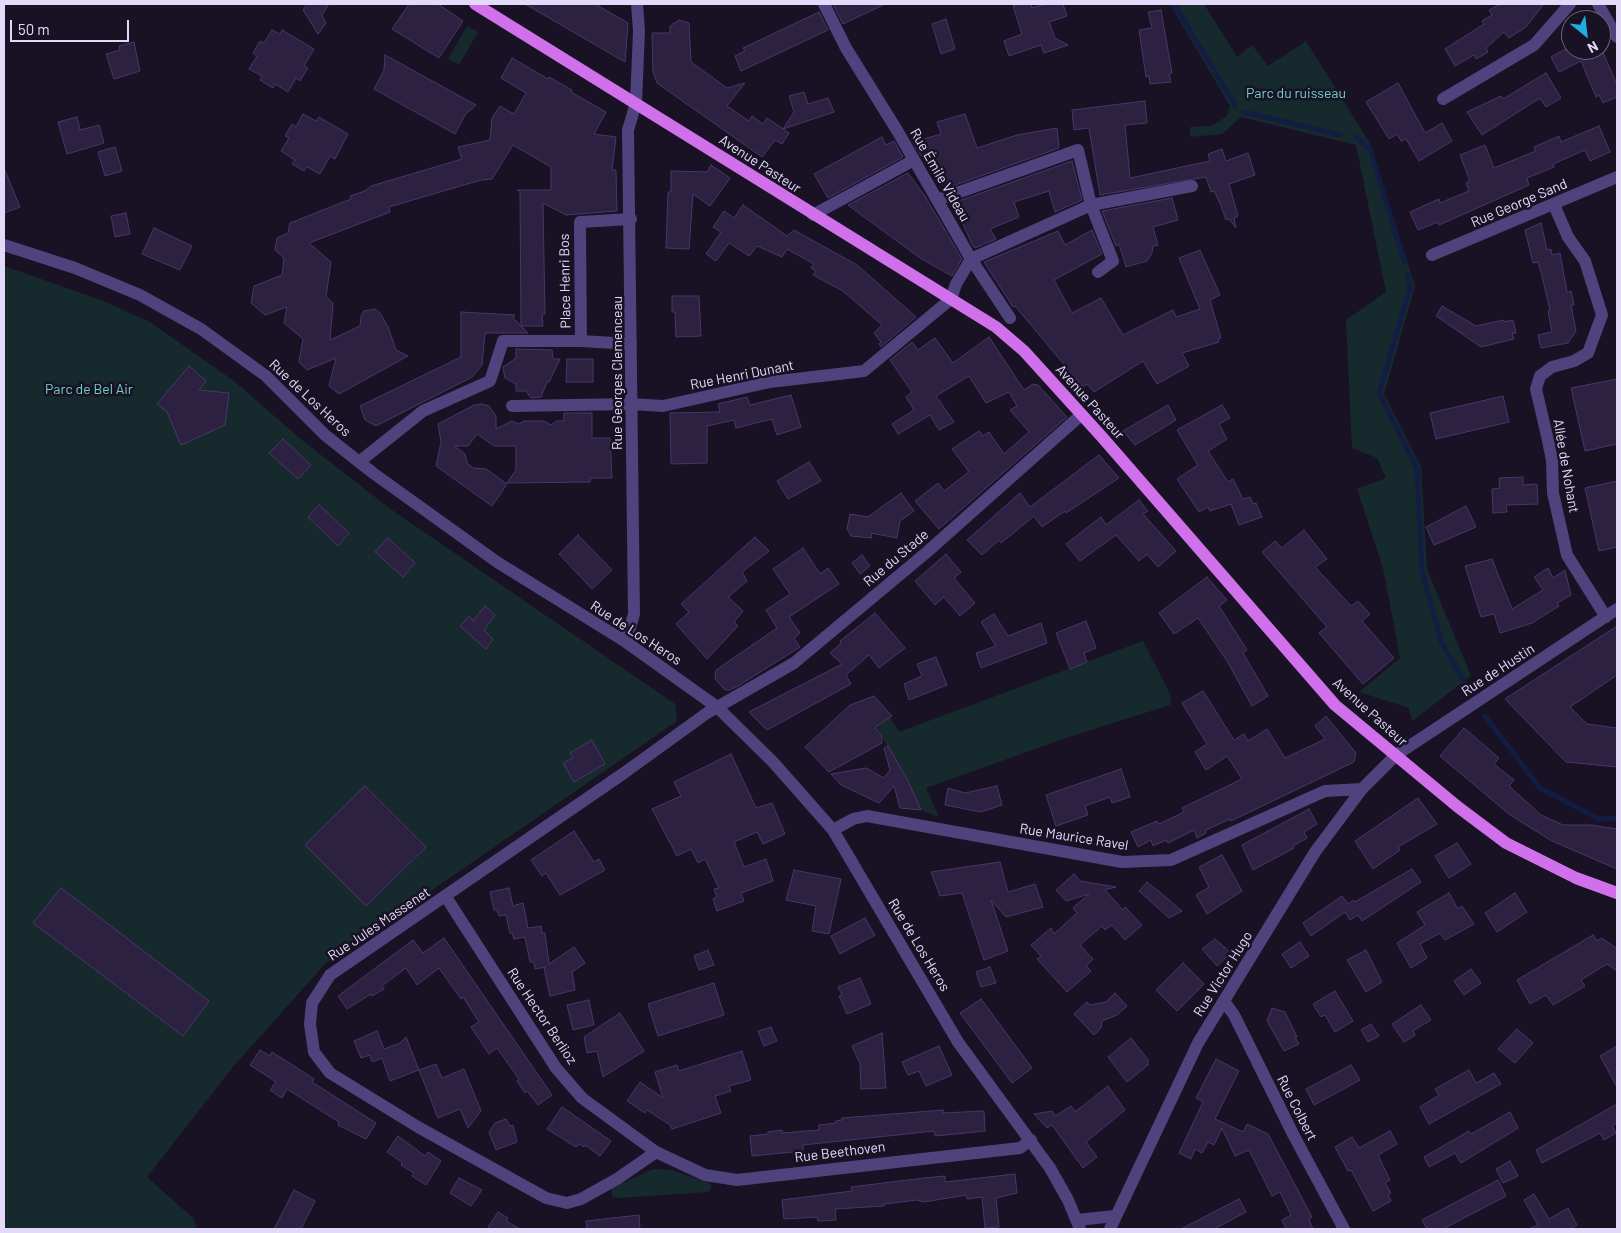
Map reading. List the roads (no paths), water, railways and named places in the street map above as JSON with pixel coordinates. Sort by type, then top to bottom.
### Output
[{"type":"main road","name":"Avenue Pasteur","points":[[475,4],[636,103],[813,216],[996,327],[1024,351],[1082,414],[1335,705],[1458,807],[1506,843],[1576,878],[1617,893]]},
{"type":"street","name":"Rue Georges Clemenceau","points":[[626,642],[634,614],[631,219],[628,130],[636,103],[639,31],[637,4]]},
{"type":"street","name":"Rue Émile Videau","points":[[824,4],[846,48],[971,259],[1010,318]]},
{"type":"street","points":[[1443,99],[1534,45],[1570,4]]},
{"type":"street","points":[[1598,4],[1617,37]]},
{"type":"street","points":[[937,200],[1078,150],[1091,205],[1113,261],[1098,272]]},
{"type":"street","points":[[813,216],[914,160]]},
{"type":"street","name":"Rue George Sand","points":[[1432,255],[1617,177]]},
{"type":"street","points":[[951,299],[956,284],[971,259],[1091,205],[1192,186]]},
{"type":"street","name":"Allée de Nohant","points":[[1554,205],[1568,237],[1585,261],[1602,315],[1588,353],[1574,360],[1552,366],[1540,376],[1536,390],[1549,444],[1553,492],[1567,555],[1606,617]]},
{"type":"street","name":"Place Henri Bos","points":[[631,219],[580,222],[581,341],[631,344]]},
{"type":"street","name":"Rue de Los Heros","points":[[4,245],[75,268],[140,294],[188,321],[266,376],[325,435],[359,462],[497,562],[626,642],[717,706],[773,762],[833,830],[958,1042],[1032,1140],[1050,1168],[1079,1224]]},
{"type":"street","name":"Rue Henri Dunant","points":[[512,406],[631,404],[663,406],[770,382],[864,371],[951,299]]},
{"type":"street","points":[[359,462],[423,411],[490,381],[503,342],[581,341]]},
{"type":"street","name":"Rue du Stade","points":[[717,706],[794,663],[927,552],[1082,414]]},
{"type":"street","name":"Rue de Hustin","points":[[1396,755],[1617,609]]},
{"type":"street","name":"Rue Jules Massenet","points":[[656,1152],[617,1179],[581,1199],[566,1203],[546,1198],[418,1127],[330,1073],[314,1052],[310,1024],[312,1003],[330,975],[446,897],[717,706]]},
{"type":"street","name":"Rue Victor Hugo","points":[[1110,1229],[1198,1043],[1315,852],[1362,789],[1396,755]]},
{"type":"street","name":"Rue Maurice Ravel","points":[[833,830],[853,819],[867,816],[1122,862],[1171,860],[1325,791],[1362,789]]},
{"type":"street","name":"Rue Hector Berlioz","points":[[446,897],[556,1068],[582,1098],[656,1152]]},
{"type":"street","name":"Rue Colbert","points":[[1224,1001],[1234,1015],[1294,1136],[1344,1229]]},
{"type":"street","name":"Rue Beethoven","points":[[656,1152],[705,1176],[737,1180],[1020,1148],[1032,1140]]},
{"type":"street","points":[[1079,1224],[1115,1216]]},
{"type":"waterway","points":[[1174,4],[1235,105]]},
{"type":"waterway","points":[[1244,112],[1340,135]]},
{"type":"waterway","points":[[1356,137],[1370,149],[1404,261]]},
{"type":"waterway","points":[[1408,275],[1410,288],[1379,393],[1417,469],[1422,570],[1441,642],[1466,685]]},
{"type":"waterway","points":[[1485,716],[1540,788],[1599,819],[1617,818]]},
{"type":"park label","name":"Parc du ruisseau","points":[[1296,93]]},
{"type":"park label","name":"Parc de Bel Air","points":[[89,389]]}]
